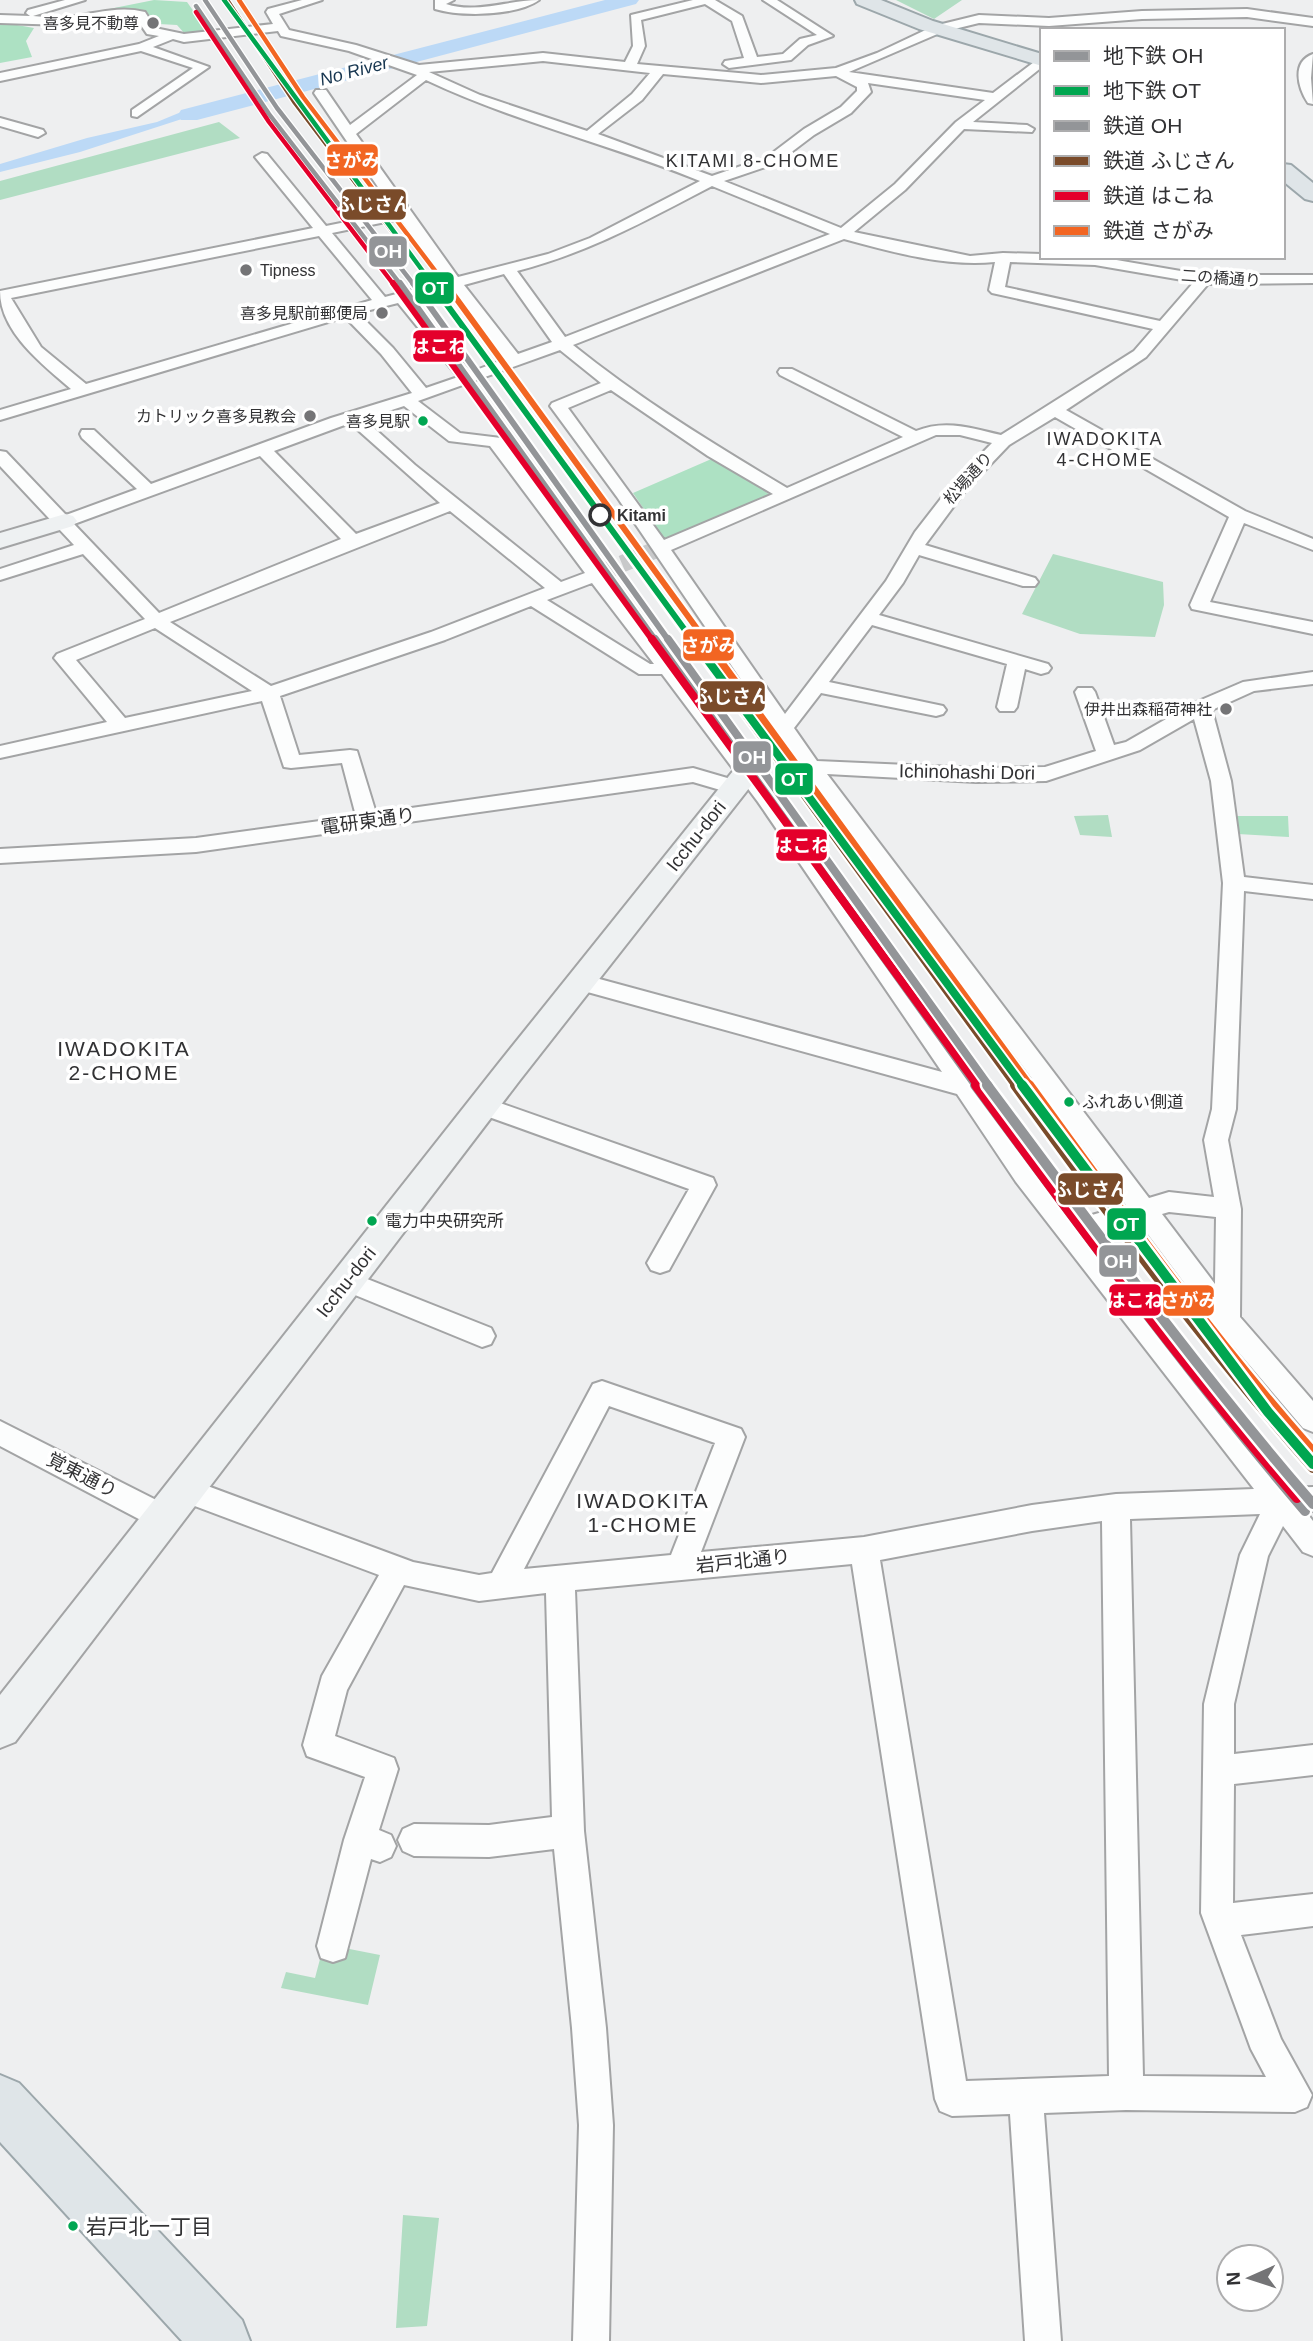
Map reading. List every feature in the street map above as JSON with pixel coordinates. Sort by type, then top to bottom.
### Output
[{"type":"main road","points":[[864,0],[937,29],[1040,59]]},
{"type":"main road","points":[[1285,172],[1313,194]]},
{"type":"main road","points":[[0,2102],[221,2341]]},
{"type":"street","points":[[4,19],[79,0]]},
{"type":"street","points":[[4,19],[73,21],[123,12],[134,13],[141,15],[151,31],[169,37],[200,37],[280,27],[272,12],[316,0]]},
{"type":"street","points":[[448,0],[440,2],[439,6],[447,9],[489,11],[533,0]]},
{"type":"street","points":[[630,65],[639,47],[635,18],[707,0],[738,19],[752,62]]},
{"type":"street","points":[[726,64],[787,57],[804,42],[827,36],[769,0]]},
{"type":"street","points":[[1137,0],[1142,15]]},
{"type":"street","points":[[1079,5],[1096,19]]},
{"type":"street","points":[[349,133],[419,70],[544,57],[747,79],[838,72],[975,14],[1049,22],[1142,15],[1247,13],[1313,22]]},
{"type":"street","name":"二の橋通り","points":[[280,27],[285,33],[296,37],[373,55],[419,70],[475,98],[650,156],[843,234],[903,250],[970,260],[1003,257],[1040,259]]},
{"type":"street","points":[[0,77],[142,47],[169,37]]},
{"type":"street","points":[[137,113],[203,67],[168,58],[142,47]]},
{"type":"street","points":[[1312,60],[1303,76],[1308,94],[1313,100]]},
{"type":"street","points":[[0,541],[150,492],[263,449],[415,398],[843,234],[900,187],[961,125],[1040,62]]},
{"type":"street","points":[[587,137],[630,104],[661,68]]},
{"type":"street","points":[[838,72],[853,77],[994,97]]},
{"type":"street","points":[[0,415],[348,312],[509,271],[595,241],[711,181],[772,160],[809,132],[857,102],[864,92],[863,85],[853,77]]},
{"type":"street","points":[[321,93],[404,214],[515,361]]},
{"type":"street","points":[[0,122],[38,133]]},
{"type":"street","points":[[961,125],[1027,130]]},
{"type":"street","points":[[262,157],[382,303]]},
{"type":"street","points":[[84,391],[35,350],[1,296],[404,214]]},
{"type":"street","points":[[1003,257],[998,290],[1164,327]]},
{"type":"street","name":"二の橋通り","points":[[1049,259],[1095,261],[1204,279],[1313,279]]},
{"type":"street","points":[[509,271],[561,343],[611,384],[714,452],[787,495]]},
{"type":"street","name":"松場通り","points":[[784,728],[869,618],[952,495],[1003,441],[1140,354],[1204,279]]},
{"type":"street","points":[[402,298],[467,378]]},
{"type":"street","points":[[348,312],[387,351],[415,398],[455,437],[495,442],[669,668],[740,780],[1070,1232],[1313,1542]]},
{"type":"street","points":[[786,372],[915,437]]},
{"type":"street","points":[[611,384],[558,406],[811,767],[1227,1320],[1313,1420]]},
{"type":"street","points":[[1055,410],[1239,514],[1313,545]]},
{"type":"street","points":[[354,417],[409,469],[559,590]]},
{"type":"street","points":[[660,548],[933,430],[960,430],[1003,441]]},
{"type":"street","points":[[89,434],[150,492]]},
{"type":"street","points":[[263,449],[352,541]]},
{"type":"street","points":[[0,456],[65,521],[158,622],[270,693],[291,762],[350,756],[368,821]]},
{"type":"street","points":[[119,724],[65,658],[352,541],[452,504]]},
{"type":"street","points":[[1239,514],[1199,605],[1313,628]]},
{"type":"street","points":[[0,575],[88,546]]},
{"type":"street","points":[[915,548],[1029,582]]},
{"type":"street","points":[[0,752],[270,693],[534,600],[598,574]]},
{"type":"street","points":[[534,600],[646,670],[669,668]]},
{"type":"street","points":[[869,618],[1041,668]]},
{"type":"street","points":[[1007,707],[1017,662]]},
{"type":"street","name":"Ichinohashi Dori","points":[[811,767],[976,775],[1046,774],[1133,746],[1201,707],[1250,686],[1313,678]]},
{"type":"street","points":[[817,685],[936,710]]},
{"type":"street","points":[[1085,692],[1108,756]]},
{"type":"street","points":[[1201,707],[1221,781],[1234,883],[1224,1109],[1216,1140],[1229,1209],[1227,1320]]},
{"type":"street","name":"電研東通り","points":[[0,856],[196,845],[693,775],[740,780]]},
{"type":"street","name":"Icchu-dori","points":[[0,1728],[740,780]]},
{"type":"street","points":[[1234,883],[1313,892]]},
{"type":"street","points":[[581,982],[963,1087]]},
{"type":"street","points":[[484,1106],[704,1185],[660,1263]]},
{"type":"street","points":[[1070,1232],[1169,1202],[1229,1209]]},
{"type":"street","points":[[347,1281],[482,1336]]},
{"type":"street","points":[[501,1585],[602,1392],[731,1437],[681,1567]]},
{"type":"street","name":"覚東通り","points":[[0,1433],[164,1518]]},
{"type":"street","name":"岩戸北通り","points":[[186,1490],[397,1570],[479,1588],[560,1577],[864,1550],[1032,1518],[1116,1507],[1313,1499]]},
{"type":"street","points":[[864,1550],[952,2099],[1126,2093],[1295,2095],[1268,2049],[1217,1913],[1219,1704],[1254,1555],[1280,1502]]},
{"type":"street","points":[[1116,1507],[1126,2093]]},
{"type":"street","points":[[333,1946],[370,1843],[383,1769],[318,1745],[333,1686],[397,1570]]},
{"type":"street","points":[[560,1577],[568,1831],[589,2028],[596,2126],[591,2341]]},
{"type":"street","points":[[1218,1771],[1313,1760]]},
{"type":"street","points":[[414,1840],[489,1841],[568,1831]]},
{"type":"street","points":[[1219,1921],[1313,1910]]},
{"type":"street","points":[[1026,2096],[1043,2341]]},
{"type":"green space","points":[[154,0],[187,2],[209,33],[185,34],[177,25],[159,24],[144,12],[128,10],[91,16],[94,12]]},
{"type":"green space","points":[[896,0],[962,0],[934,19]]},
{"type":"green space","points":[[0,22],[34,28],[26,41],[32,57],[0,63]]},
{"type":"green space","points":[[219,122],[240,138],[0,200],[0,181]]},
{"type":"green space","points":[[716,457],[770,495],[664,539],[633,493]]},
{"type":"green space","points":[[1053,554],[1163,582],[1164,605],[1155,637],[1080,634],[1022,614]]},
{"type":"green space","points":[[1108,815],[1112,837],[1080,835],[1074,816]]},
{"type":"green space","points":[[1236,816],[1288,816],[1289,837],[1238,834]]},
{"type":"green space","points":[[324,1944],[380,1955],[368,2005],[281,1988],[286,1972],[315,1978]]},
{"type":"green space","points":[[403,2215],[439,2218],[427,2326],[396,2328]]},
{"type":"water","points":[[243,97],[245,101],[232,104],[238,107],[188,117],[80,152],[0,172],[0,164],[87,138],[157,122],[186,110]]},
{"type":"waterway","name":"No River","points":[[189,115],[629,0]]},
{"type":"tunnel","points":[[598,574],[660,548]]},
{"type":"tunnel","points":[[747,772],[784,728]]},
{"type":"metro line","name":"OH","points":[[205,0],[277,108],[408,277],[967,1057],[1123,1268],[1239,1418],[1313,1504]]},
{"type":"metro line","name":"OT","points":[[224,0],[870,883],[1268,1412],[1313,1464]]},
{"type":"rail line","name":"ふじさん","points":[[227,0],[295,103],[385,219],[1140,1257],[1263,1411],[1313,1468]]},
{"type":"rail line","name":"さがみ","points":[[239,0],[303,97],[394,213],[1149,1250],[1271,1405],[1313,1452]]},
{"type":"rail line","name":"OH","points":[[196,6],[269,114],[400,283],[959,1063],[1115,1274],[1231,1424],[1305,1511]]},
{"type":"rail line","name":"はこね","points":[[196,12],[269,122],[360,238],[1115,1275],[1239,1431],[1297,1498]]},
{"type":"place","name":"喜多見不動尊","points":[[153,23]]},
{"type":"place","name":"Tipness","points":[[246,270]]},
{"type":"place","name":"喜多見駅前郵便局","points":[[382,313]]},
{"type":"place","name":"カトリック喜多見教会","points":[[310,416]]},
{"type":"place","name":"喜多見駅","points":[[423,421]]},
{"type":"place","name":"Kitami","points":[[600,515]]},
{"type":"place","name":"伊井出森稲荷神社","points":[[1226,709]]},
{"type":"place","name":"ふれあい側道","points":[[1069,1102]]},
{"type":"place","name":"電力中央研究所","points":[[372,1221]]},
{"type":"place","name":"岩戸北一丁目","points":[[73,2226]]},
{"type":"district","name":"KITAMI 8-CHOME","points":[[753,161]]},
{"type":"district","name":"IWADOKITA 4-CHOME","points":[[1105,450]]},
{"type":"district","name":"IWADOKITA 2-CHOME","points":[[124,1060]]},
{"type":"district","name":"IWADOKITA 1-CHOME","points":[[643,1512]]}]
